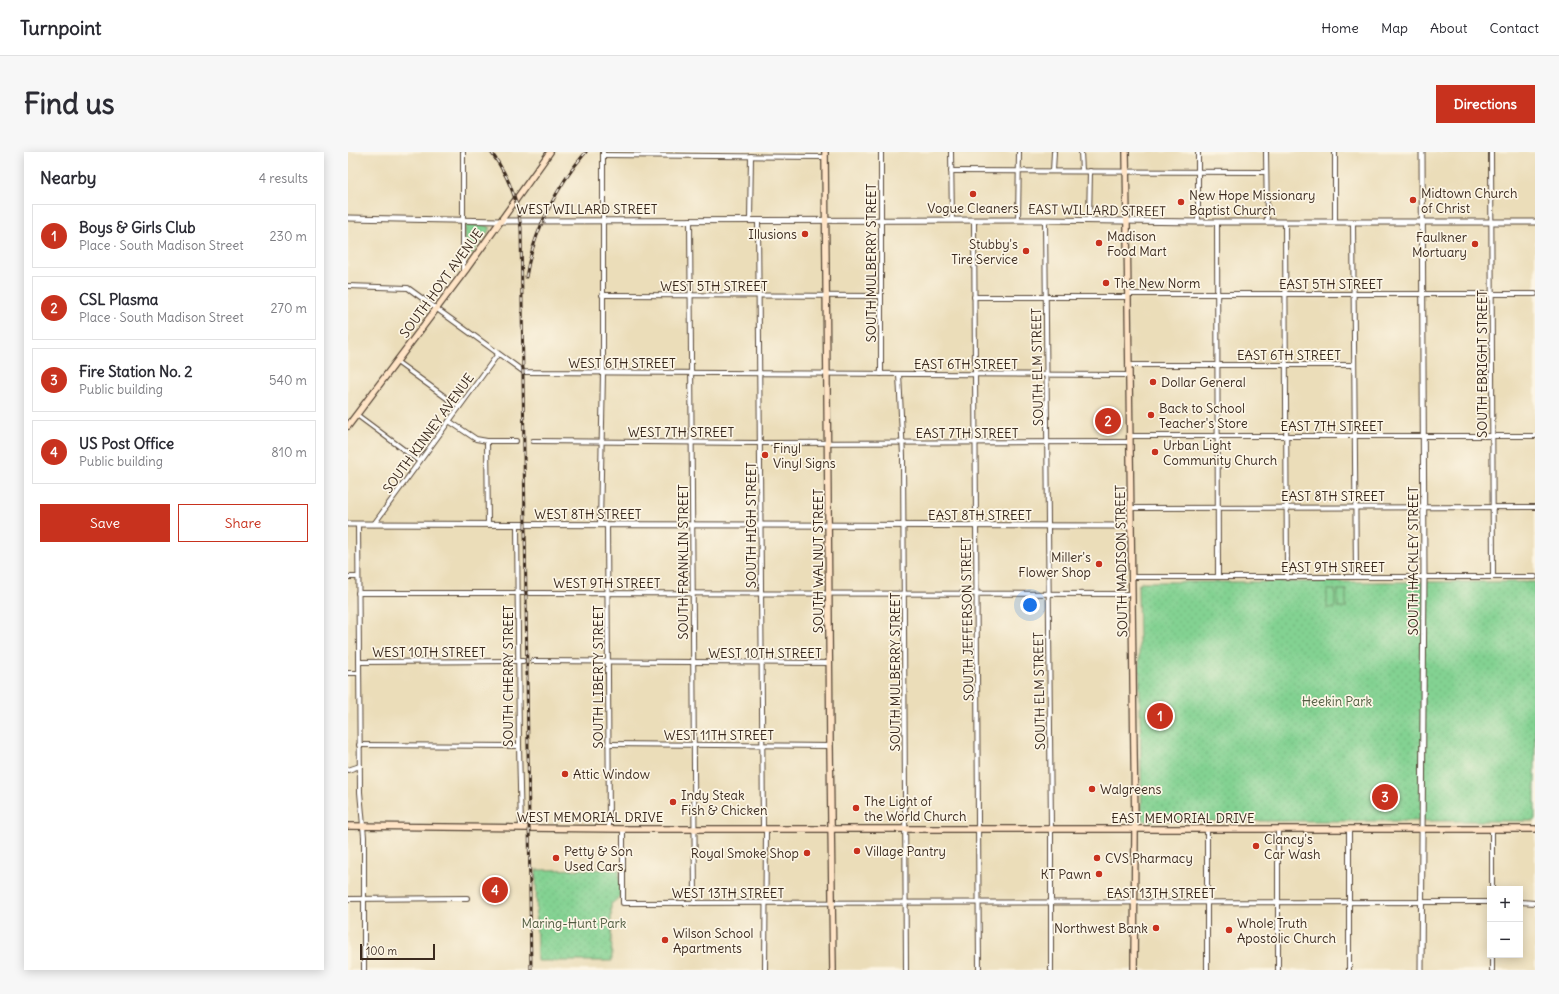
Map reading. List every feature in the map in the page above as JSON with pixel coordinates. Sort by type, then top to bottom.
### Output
[{"type":"main road","name":"SOUTH HOYT AVENUE","points":[[348,426],[463,273],[550,152]]},
{"type":"main road","name":"SOUTH MADISON STREET","points":[[1126,152],[1135,828],[1134,970]]},
{"type":"main road","name":"SOUTH WALNUT STREET","points":[[825,154],[829,663],[834,970]]},
{"type":"main road","name":"WEST MEMORIAL DRIVE","points":[[348,826],[831,829]]},
{"type":"main road","name":"EAST MEMORIAL DRIVE","points":[[831,829],[1535,829]]},
{"type":"street","points":[[463,152],[463,273]]},
{"type":"street","name":"SOUTH MULBERRY STREET","points":[[881,152],[881,374]]},
{"type":"street","points":[[951,152],[952,220]]},
{"type":"street","points":[[1018,220],[1019,152]]},
{"type":"street","points":[[1053,171],[1054,152]]},
{"type":"street","points":[[1081,152],[1082,171]]},
{"type":"street","points":[[1198,152],[1198,222]]},
{"type":"street","points":[[1266,152],[1267,222]]},
{"type":"street","points":[[1335,152],[1335,222]]},
{"type":"street","name":"SOUTH HACKLEY STREET","points":[[1421,970],[1424,577],[1422,152]]},
{"type":"street","name":"SOUTH EBRIGHT STREET","points":[[1491,152],[1493,577]]},
{"type":"street","points":[[600,525],[603,373],[603,153],[751,156],[825,154]]},
{"type":"street","points":[[750,220],[751,156]]},
{"type":"street","points":[[951,171],[1266,172]]},
{"type":"street","points":[[1089,220],[1090,171]]},
{"type":"street","name":"WEST WILLARD STREET","points":[[348,218],[500,221],[826,220]]},
{"type":"street","name":"SOUTH FRANKLIN STREET","points":[[690,220],[695,903]]},
{"type":"street","name":"SOUTH HIGH STREET","points":[[758,220],[766,903],[765,970]]},
{"type":"street","name":"EAST WILLARD STREET","points":[[826,220],[1535,222]]},
{"type":"street","name":"SOUTH JEFFERSON STREET","points":[[974,220],[979,970]]},
{"type":"street","name":"SOUTH ELM STREET","points":[[1045,220],[1051,970]]},
{"type":"street","points":[[1217,222],[1218,577]]},
{"type":"street","points":[[1285,222],[1287,578]]},
{"type":"street","points":[[1353,222],[1356,577]]},
{"type":"street","points":[[348,286],[408,288],[436,309]]},
{"type":"street","name":"EAST 5TH STREET","points":[[974,297],[1217,294],[1535,294]]},
{"type":"street","name":"WEST 5TH STREET","points":[[602,295],[827,296]]},
{"type":"street","points":[[827,296],[881,296]]},
{"type":"street","name":"WEST 6TH STREET","points":[[436,309],[524,372],[827,374]]},
{"type":"street","name":"SOUTH KINNEY AVENUE","points":[[374,524],[498,354]]},
{"type":"street","points":[[397,362],[459,407]]},
{"type":"street","name":"EAST 6TH STREET","points":[[1128,365],[1354,365]]},
{"type":"street","name":"EAST 6TH STREET","points":[[827,374],[1129,374]]},
{"type":"street","name":"SOUTH MULBERRY STREET","points":[[900,374],[904,594],[906,970]]},
{"type":"street","points":[[357,415],[419,461]]},
{"type":"street","points":[[449,421],[473,437],[487,441],[516,441]]},
{"type":"street","name":"EAST 7TH STREET","points":[[828,443],[1047,443],[1130,439],[1286,436],[1535,436]]},
{"type":"street","points":[[487,441],[488,524]]},
{"type":"street","name":"WEST 7TH STREET","points":[[533,441],[828,443]]},
{"type":"street","name":"EAST 8TH STREET","points":[[1131,508],[1535,507]]},
{"type":"street","name":"WEST 8TH STREET","points":[[348,524],[828,526]]},
{"type":"street","points":[[358,524],[358,673],[360,792],[364,837],[364,970]]},
{"type":"street","name":"SOUTH CHERRY STREET","points":[[517,524],[521,661],[519,746],[521,828]]},
{"type":"street","name":"SOUTH LIBERTY STREET","points":[[607,525],[608,828]]},
{"type":"street","name":"EAST 8TH STREET","points":[[828,526],[1131,526]]},
{"type":"street","points":[[348,577],[358,577]]},
{"type":"street","name":"EAST 9TH STREET","points":[[1132,577],[1535,577]]},
{"type":"street","points":[[358,593],[523,593]]},
{"type":"street","name":"WEST 9TH STREET","points":[[529,593],[829,594]]},
{"type":"street","points":[[829,594],[1132,594]]},
{"type":"street","name":"WEST 10TH STREET","points":[[359,662],[521,661]]},
{"type":"street","name":"WEST 10TH STREET","points":[[533,661],[829,663]]},
{"type":"street","name":"WEST 10TH STREET","points":[[348,672],[358,673]]},
{"type":"street","name":"WEST 11TH STREET","points":[[608,744],[830,746]]},
{"type":"street","points":[[359,745],[519,746]]},
{"type":"street","points":[[348,770],[360,766]]},
{"type":"street","name":"WEST 13TH STREET","points":[[623,828],[623,902],[833,903]]},
{"type":"street","points":[[1207,829],[1207,970]]},
{"type":"street","points":[[1278,829],[1278,970]]},
{"type":"street","points":[[1349,970],[1350,829]]},
{"type":"street","points":[[1492,829],[1492,886]]},
{"type":"street","points":[[348,899],[467,898]]},
{"type":"street","name":"EAST 13TH STREET","points":[[833,903],[1487,902]]},
{"type":"street","points":[[1523,902],[1535,902]]},
{"type":"street","points":[[1492,958],[1492,970]]},
{"type":"green space","points":[[485,225],[491,228],[472,254],[468,254],[465,250],[465,226]]},
{"type":"green space","name":"Heekin Park","points":[[1141,582],[1535,582],[1535,821],[1144,821],[1142,818],[1138,586]]},
{"type":"green space","points":[[1327,590],[1335,590],[1335,608],[1327,608]]},
{"type":"green space","points":[[1338,590],[1346,590],[1346,608],[1338,608]]},
{"type":"green space","name":"Maring-Hunt Park","points":[[619,869],[620,897],[611,904],[612,961],[537,961],[536,870]]},
{"type":"railway","points":[[491,152],[507,179],[515,198],[521,228],[531,970]]},
{"type":"railway","points":[[526,277],[534,244],[548,210],[565,179],[586,152]]},
{"type":"place","name":"Vogue Cleaners","points":[[973,194]]},
{"type":"place","name":"Midtown Church of Christ","points":[[1413,200]]},
{"type":"place","name":"New Hope Missionary Baptist Church","points":[[1181,202]]},
{"type":"place","name":"Illusions","points":[[805,234]]},
{"type":"place","name":"Madison Food Mart","points":[[1099,243]]},
{"type":"place","name":"Faulkner Mortuary","points":[[1475,244]]},
{"type":"place","name":"Stubby's Tire Service","points":[[1026,251]]},
{"type":"place","name":"The New Norm","points":[[1106,283]]},
{"type":"place","name":"Dollar General","points":[[1153,382]]},
{"type":"place","name":"Back to School Teacher's Store","points":[[1151,415]]},
{"type":"place","name":"CSL Plasma","points":[[1108,421]]},
{"type":"place","name":"Urban Light Community Church","points":[[1155,452]]},
{"type":"place","name":"Finyl Vinyl Signs","points":[[765,455]]},
{"type":"place","name":"Miller's Flower Shop","points":[[1099,564]]},
{"type":"place","name":"Boys & Girls Club","points":[[1160,716]]},
{"type":"place","name":"Attic Window","points":[[565,774]]},
{"type":"place","name":"Walgreens","points":[[1092,789]]},
{"type":"place","name":"Fire Station No. 2","points":[[1385,797]]},
{"type":"place","name":"Indy Steak Fish & Chicken","points":[[673,802]]},
{"type":"place","name":"The Light of the World Church","points":[[856,808]]},
{"type":"place","name":"Clancy's Car Wash","points":[[1256,846]]},
{"type":"place","name":"Village Pantry","points":[[857,851]]},
{"type":"place","name":"Royal Smoke Shop","points":[[807,853]]},
{"type":"place","name":"Petty & Son Used Cars","points":[[556,858]]},
{"type":"place","name":"CVS Pharmacy","points":[[1097,858]]},
{"type":"place","name":"KT Pawn","points":[[1099,874]]},
{"type":"place","name":"US Post Office","points":[[495,890]]},
{"type":"place","name":"Northwest Bank","points":[[1156,928]]},
{"type":"place","name":"Whole Truth Apostolic Church","points":[[1229,930]]},
{"type":"place","name":"Wilson School Apartments","points":[[665,940]]}]
